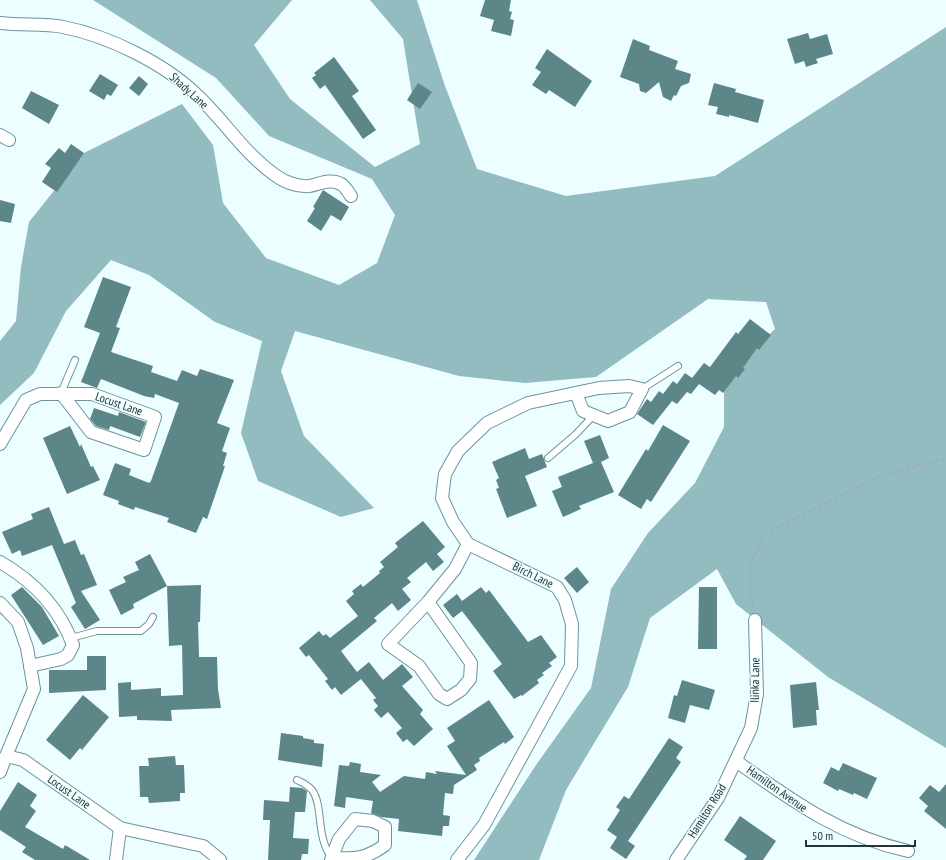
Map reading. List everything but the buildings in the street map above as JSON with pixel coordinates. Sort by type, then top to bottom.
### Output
[{"type":"street","name":"Shady Lane","points":[[0,23],[62,27],[83,32],[120,46],[155,64],[181,81],[200,97],[246,149],[275,176],[293,184],[308,186],[325,181],[342,184],[351,196]]},
{"type":"street","name":"Birch Lane","points":[[457,860],[484,825],[571,666],[572,624],[565,600],[557,587],[468,544],[453,522],[442,498],[445,474],[458,451],[488,423],[528,403],[599,388],[629,386],[642,389]]},
{"type":"street","points":[[576,393],[583,411],[608,421],[630,412],[642,389]]},
{"type":"street","name":"Locust Lane","points":[[0,444],[26,400],[40,394],[61,393],[92,394],[155,417],[144,450],[91,432],[61,393]]},
{"type":"street","points":[[428,602],[472,663],[470,679],[462,690],[447,699],[438,694],[419,666],[388,644],[456,570],[468,544]]},
{"type":"street","points":[[0,562],[18,573],[38,589],[68,629],[71,638],[73,645],[68,655],[61,659],[30,666]]},
{"type":"street","points":[[0,604],[18,622],[27,648],[34,689],[0,772]]},
{"type":"street","name":"Ilinka Lane","points":[[736,761],[752,728],[757,694],[755,620]]},
{"type":"street","name":"Locust Lane","points":[[6,756],[23,760],[120,828],[203,846],[220,860]]},
{"type":"street","name":"Hamilton Avenue","points":[[736,761],[789,799],[821,819],[884,846],[908,851]]},
{"type":"street","name":"Hamilton Road","points":[[676,860],[718,798],[736,761]]},
{"type":"street","points":[[355,819],[373,822],[385,827],[385,845],[373,854],[356,859],[331,859],[339,839],[355,819]]},
{"type":"street","points":[[116,860],[120,828]]},
{"type":"lane","points":[[61,393],[75,360]]},
{"type":"lane","points":[[642,389],[678,366]]},
{"type":"lane","points":[[548,458],[575,435],[594,415]]},
{"type":"lane","points":[[71,638],[97,630],[141,631],[150,624],[152,617]]},
{"type":"lane","points":[[297,780],[305,783],[314,792],[318,804],[322,838],[331,859]]},
{"type":"path","points":[[755,620],[750,585],[750,567],[764,534],[884,475],[946,458]]},
{"type":"shaded area","points":[[93,0],[292,0],[254,45],[290,99],[375,167],[420,144],[403,39],[370,0],[417,0],[445,86],[477,169],[566,196],[715,176],[946,27],[946,748],[828,677],[736,604],[717,569],[650,618],[628,687],[566,790],[539,860],[474,860],[536,765],[591,688],[611,589],[648,533],[695,483],[724,427],[724,378],[775,329],[766,302],[708,299],[596,377],[525,383],[459,376],[295,331],[281,371],[304,436],[374,508],[341,517],[258,481],[241,433],[262,341],[215,322],[149,275],[111,260],[66,311],[34,373],[0,405],[0,341],[16,321],[21,267],[29,222],[84,153],[182,104],[213,145],[223,203],[266,258],[339,285],[377,263],[395,215],[372,179],[269,136],[216,78]]}]
